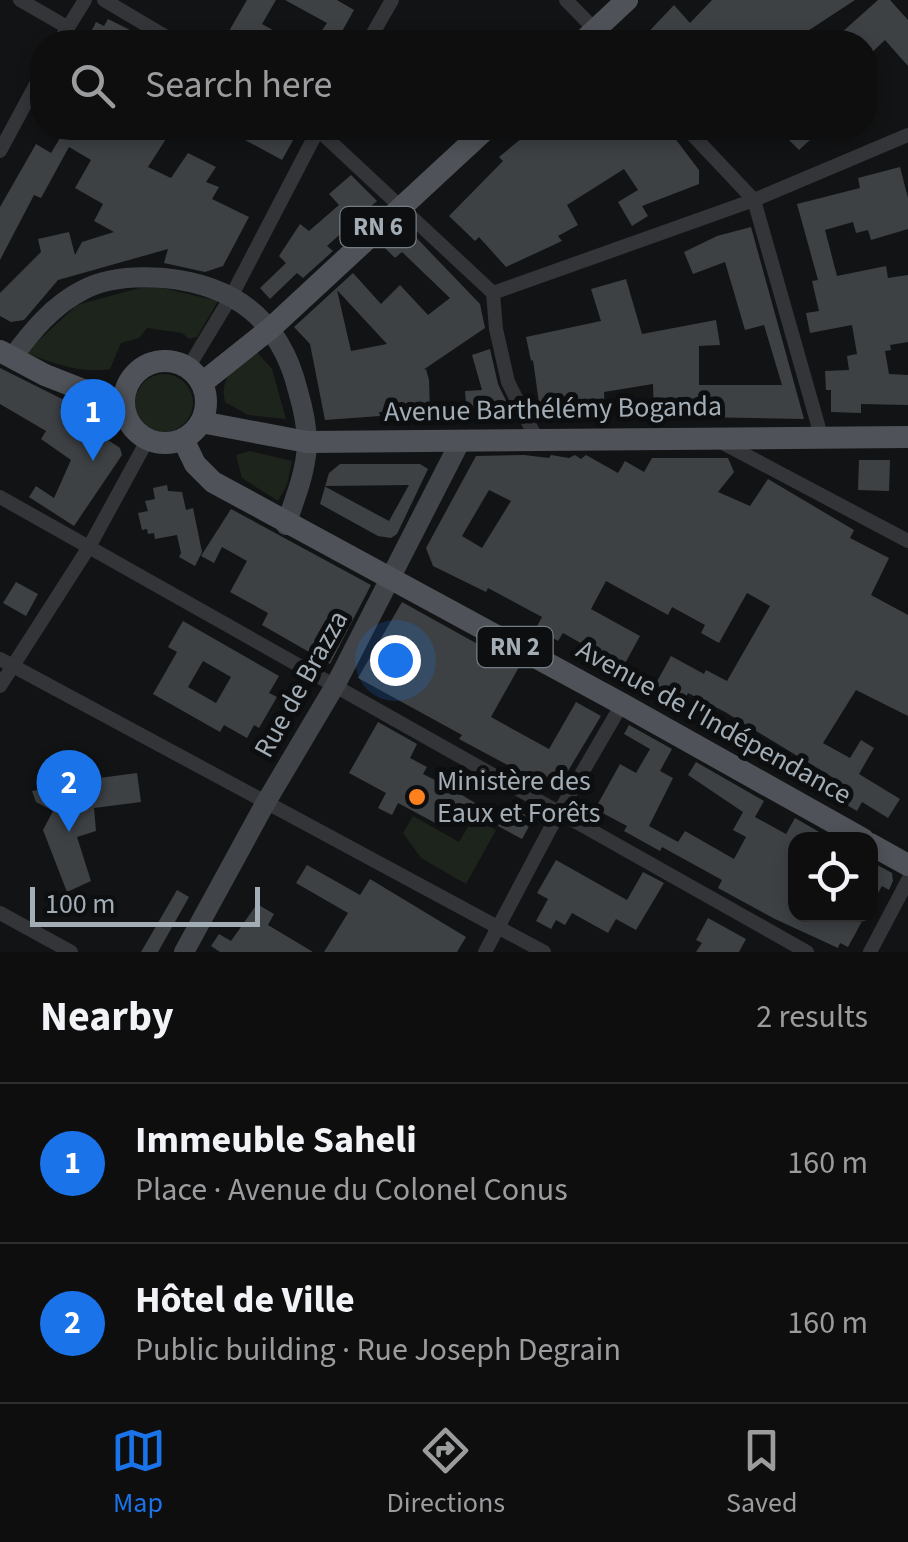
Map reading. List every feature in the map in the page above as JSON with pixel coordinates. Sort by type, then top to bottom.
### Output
[{"type":"main road","points":[[602,30],[628,0]]},
{"type":"main road","name":"RN 6","points":[[195,376],[271,328],[474,140]]},
{"type":"main road","points":[[6,354],[45,376],[124,406]]},
{"type":"main road","points":[[174,362],[195,376],[206,396],[201,422],[183,439],[165,443],[148,439],[132,426],[124,406],[126,391],[132,377],[144,367],[174,362]]},
{"type":"main road","name":"Avenue Barthélémy Boganda","points":[[201,422],[307,442],[908,437]]},
{"type":"main road","name":"Avenue de l'Indépendance","points":[[183,439],[195,464],[213,482],[849,832]]},
{"type":"main road","points":[[878,848],[908,865]]},
{"type":"street","points":[[20,0],[68,27]]},
{"type":"street","points":[[66,30],[86,0]]},
{"type":"street","points":[[104,0],[155,30]]},
{"type":"street","points":[[375,30],[392,0]]},
{"type":"street","points":[[566,0],[589,30]]},
{"type":"street","points":[[0,151],[30,95]]},
{"type":"street","points":[[494,293],[754,200],[908,135]]},
{"type":"street","points":[[195,376],[312,140]]},
{"type":"street","points":[[331,140],[494,293],[496,329],[508,382],[536,438]]},
{"type":"street","points":[[697,140],[754,200],[822,439]]},
{"type":"street","points":[[6,354],[82,290],[110,280],[140,276],[171,279],[232,295],[271,328],[294,373],[307,442],[303,476],[286,524]]},
{"type":"street","points":[[712,437],[908,541]]},
{"type":"street","points":[[0,686],[5,662],[89,547],[148,439]]},
{"type":"street","name":"Rue de Brazza","points":[[184,952],[336,684],[461,440]]},
{"type":"street","points":[[0,497],[807,952]]},
{"type":"street","points":[[5,662],[544,952]]},
{"type":"street","points":[[485,952],[622,704]]},
{"type":"street","points":[[870,952],[908,880]]},
{"type":"street","points":[[0,913],[71,952]]},
{"type":"shaded area","points":[[150,285],[218,301],[197,337],[189,339],[182,333],[147,328],[139,338],[121,343],[110,369],[67,367],[25,353],[77,305]]},
{"type":"shaded area","points":[[254,349],[272,369],[286,419],[248,415],[225,402],[227,378]]},
{"type":"shaded area","points":[[164,374],[184,383],[193,403],[184,423],[164,432],[144,423],[135,403],[144,383]]},
{"type":"shaded area","points":[[250,451],[292,461],[287,485],[278,501],[242,478],[236,455]]},
{"type":"shaded area","points":[[413,816],[459,842],[474,817],[496,830],[466,884],[421,858],[403,833]]},
{"type":"building","points":[[247,0],[276,0],[262,24],[273,30],[230,30]]},
{"type":"building","points":[[285,0],[337,0],[354,10],[343,30],[322,30],[327,23]]},
{"type":"building","points":[[712,0],[855,0],[809,30],[650,30],[674,5],[690,23]]},
{"type":"building","points":[[878,0],[890,0],[908,20],[908,66],[885,40],[878,47],[878,30],[844,30]]},
{"type":"building","points":[[108,19],[130,30],[92,30],[96,22],[104,26]]},
{"type":"building","points":[[59,140],[165,140],[148,167],[171,178],[188,153],[216,167],[206,182],[219,187],[212,199],[249,217],[223,266],[205,272],[164,263],[168,249],[58,280],[24,320],[11,322],[0,316],[0,293],[41,252],[38,239],[69,232],[75,255],[82,242],[114,232],[94,221],[103,204],[75,188],[91,160],[69,147],[41,198],[34,195],[0,260],[0,207],[36,144],[51,153]]},
{"type":"building","points":[[245,140],[293,140],[282,160]]},
{"type":"building","points":[[520,140],[676,140],[699,170],[699,184],[642,206],[648,216],[632,226],[618,202],[638,190],[624,169],[567,205],[578,225],[558,236],[562,241],[506,267],[479,237],[475,241],[449,216],[503,161],[499,157]]},
{"type":"building","points":[[789,140],[810,140],[799,150]]},
{"type":"building","points":[[900,167],[908,198],[908,229],[871,240],[868,230],[856,233],[853,222],[825,230],[837,276],[886,266],[888,278],[908,275],[908,342],[890,345],[891,350],[885,351],[889,374],[908,375],[908,405],[861,404],[861,413],[831,412],[831,390],[826,390],[825,371],[849,370],[847,356],[857,354],[852,325],[810,333],[806,313],[819,311],[812,281],[818,280],[797,204],[860,188],[858,178]]},
{"type":"building","points":[[351,175],[377,201],[327,246],[333,251],[303,278],[297,273],[270,299],[260,288],[286,263],[279,256],[300,224],[309,231],[339,205],[329,194]]},
{"type":"building","points":[[405,226],[480,304],[485,328],[423,370],[426,369],[429,380],[430,411],[379,412],[380,416],[325,420],[310,344],[294,327],[353,273],[381,304],[400,285],[428,315],[450,298],[402,252],[395,258],[384,247]],"holes":[[[337,290],[387,344],[351,351]]]},
{"type":"building","points":[[751,227],[804,419],[654,416],[653,384],[604,392],[605,415],[549,415],[540,410],[526,337],[601,321],[591,289],[626,279],[642,334],[716,320],[720,345],[699,346],[699,385],[782,385],[764,325],[745,330],[725,262],[693,274],[684,252],[717,236]]},
{"type":"building","points":[[490,349],[498,384],[510,409],[505,416],[467,417],[465,391],[482,390],[472,355]]},
{"type":"building","points":[[0,368],[64,400],[60,408],[120,448],[122,455],[74,526],[29,497],[36,486],[54,498],[71,460],[41,439],[46,431],[0,404]]},
{"type":"building","points":[[575,455],[581,459],[586,455],[618,473],[625,461],[644,472],[652,458],[728,458],[734,472],[718,492],[750,506],[768,479],[854,530],[850,538],[889,558],[871,595],[908,615],[908,716],[856,690],[823,743],[850,758],[861,740],[874,748],[859,774],[900,799],[888,818],[862,802],[857,811],[828,794],[837,780],[725,712],[688,693],[683,703],[654,687],[671,656],[727,681],[770,606],[747,593],[719,643],[701,633],[705,625],[672,607],[668,615],[606,581],[591,609],[640,636],[623,667],[563,633],[558,641],[536,628],[542,617],[488,588],[486,592],[433,566],[426,548],[476,456]],"holes":[[[489,490],[511,501],[482,548],[462,536]]]},
{"type":"building","points":[[859,460],[890,460],[889,491],[858,490]]},
{"type":"building","points":[[340,464],[420,464],[428,469],[397,534],[391,538],[378,536],[320,504],[325,487],[389,521],[409,485],[325,486],[329,473]]},
{"type":"building","points":[[167,485],[168,491],[182,492],[186,510],[193,508],[202,552],[195,566],[179,557],[177,535],[155,539],[154,533],[142,530],[138,513],[148,511],[145,501],[155,499],[153,488]]},
{"type":"building","points":[[231,509],[371,585],[330,664],[262,625],[268,613],[230,592],[247,561],[222,547],[214,563],[201,556]]},
{"type":"building","points":[[16,582],[38,594],[26,616],[3,603]]},
{"type":"building","points":[[402,602],[519,667],[491,717],[549,749],[576,702],[601,716],[556,791],[358,678]]},
{"type":"building","points":[[183,621],[279,676],[269,693],[277,697],[259,728],[254,725],[247,738],[224,725],[220,732],[153,694],[177,652],[168,647]],"holes":[[[203,661],[231,677],[216,703],[188,687]]]},
{"type":"building","points":[[378,722],[417,744],[410,758],[427,767],[423,774],[447,786],[453,774],[467,782],[460,794],[477,804],[468,820],[448,809],[439,825],[398,803],[392,815],[378,808],[386,793],[349,773]]},
{"type":"building","points":[[629,725],[672,749],[660,771],[673,778],[649,826],[678,842],[685,831],[734,859],[746,837],[733,830],[743,812],[688,775],[696,762],[764,801],[755,817],[786,834],[795,818],[819,832],[788,832],[788,922],[862,922],[848,947],[840,943],[838,948],[718,888],[722,880],[624,831],[627,826],[595,809],[620,764],[636,773],[650,749],[624,734]]},
{"type":"building","points":[[137,773],[141,802],[94,808],[96,831],[77,837],[91,881],[67,892],[43,830],[53,811],[36,802],[32,791],[43,789],[60,798],[69,782]]},
{"type":"building","points":[[509,806],[533,819],[522,839],[498,826]]},
{"type":"building","points":[[556,860],[627,900],[643,872],[664,883],[636,930],[616,919],[608,933],[572,913],[565,925],[556,920],[551,929],[536,921],[548,899],[537,893]]},
{"type":"building","points":[[307,865],[360,895],[370,879],[466,937],[457,952],[324,952],[348,913],[296,883]]},
{"type":"building","points":[[878,865],[892,873],[889,890],[882,886],[878,893]]},
{"type":"building","points":[[177,890],[189,897],[158,952],[141,952]]},
{"type":"building","points":[[257,904],[274,914],[268,925],[313,952],[220,952],[211,946],[219,934],[231,941]]},
{"type":"building","points":[[708,918],[746,939],[739,952],[696,952],[702,943],[696,940]]},
{"type":"place","name":"Immeuble Saheli","points":[[93,461]]},
{"type":"place","name":"Ministère des Eaux et Forêts","points":[[417,797]]},
{"type":"place","name":"Hôtel de Ville","points":[[69,832]]}]
